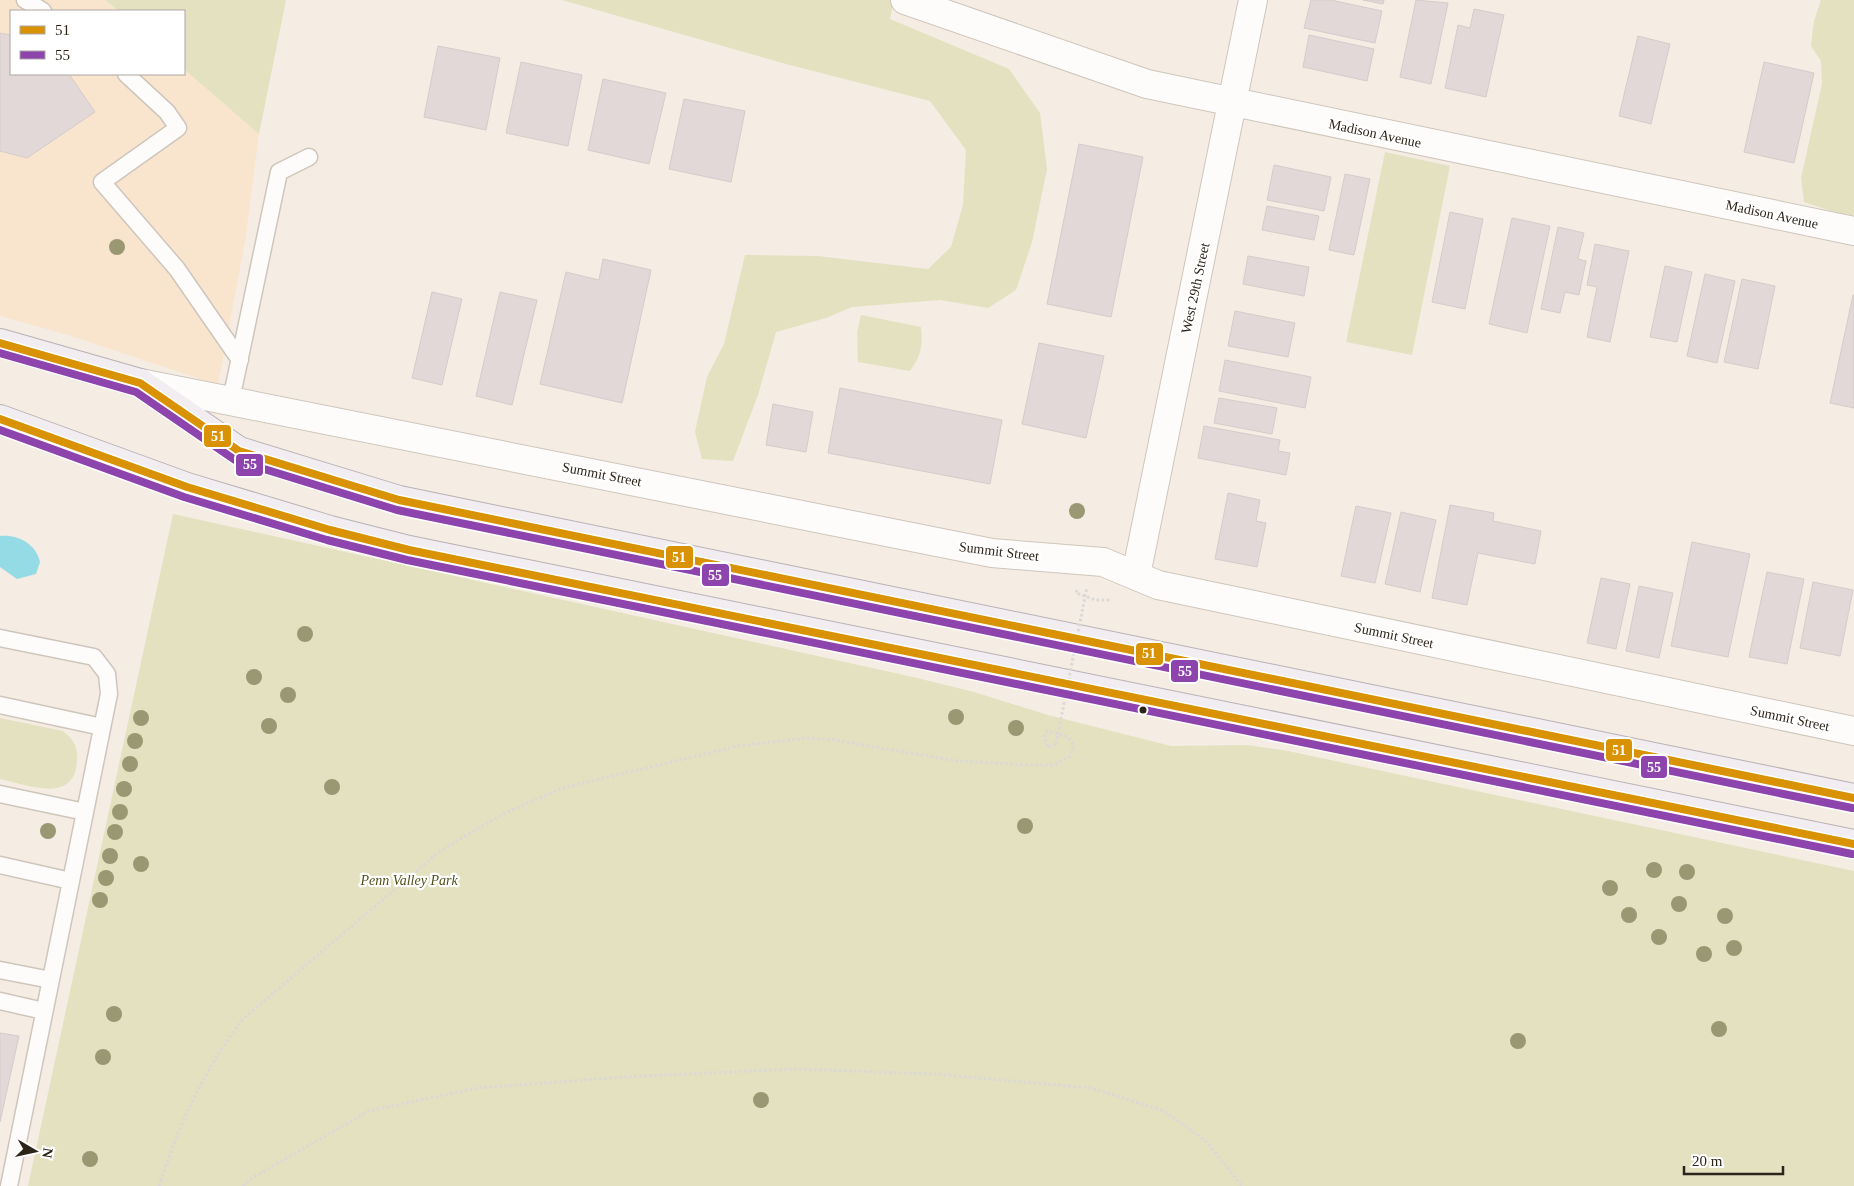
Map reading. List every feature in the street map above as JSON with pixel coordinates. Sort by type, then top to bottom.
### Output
[{"type":"main road","points":[[0,343],[140,383],[239,451],[399,500],[1854,798]]},
{"type":"main road","points":[[0,419],[187,486],[330,530],[409,550],[1854,844]]},
{"type":"street","name":"Madison Avenue","points":[[905,0],[1147,84],[1232,104],[1854,231]]},
{"type":"street","name":"West 29th Street","points":[[1136,575],[1252,0]]},
{"type":"street","name":"Summit Street","points":[[140,383],[992,553],[1103,562],[1158,586],[1854,731]]},
{"type":"lane","points":[[25,0],[41,10]]},
{"type":"lane","points":[[127,75],[167,112],[178,128],[102,182],[177,269],[240,360]]},
{"type":"lane","points":[[232,400],[279,172],[309,158]]},
{"type":"lane","points":[[0,638],[94,656],[107,674],[109,694],[9,1186]]},
{"type":"lane","points":[[0,705],[102,727]]},
{"type":"lane","points":[[0,794],[85,812]]},
{"type":"lane","points":[[0,866],[71,881]]},
{"type":"lane","points":[[0,970],[51,980]]},
{"type":"lane","points":[[0,1001],[44,1010]]},
{"type":"path","points":[[159,1186],[199,1085],[224,1043],[244,1018],[440,851],[503,814],[562,788],[738,746],[807,738],[834,740],[958,761],[1054,765],[1070,756],[1074,745],[1068,737],[1046,731],[1044,736],[1048,748],[1056,744],[1087,587]]},
{"type":"path","points":[[243,1186],[250,1179],[369,1111],[477,1088],[624,1077],[793,1069],[933,1074],[1090,1088],[1164,1111],[1205,1140],[1242,1186]]},
{"type":"shaded area","points":[[0,0],[105,0],[118,10],[10,10],[10,75],[185,75],[185,70],[259,134],[245,242],[218,385],[68,335],[0,316]]},
{"type":"green space","points":[[105,0],[286,0],[259,134],[185,70],[185,10],[118,10]]},
{"type":"green space","points":[[562,0],[894,0],[890,19],[1009,69],[1040,113],[1047,169],[1032,242],[1016,290],[988,308],[940,300],[852,307],[826,318],[776,332],[758,395],[733,461],[702,459],[695,432],[707,377],[724,344],[745,255],[817,256],[928,269],[951,247],[963,205],[966,150],[930,101],[786,64]]},
{"type":"green space","points":[[1821,0],[1854,0],[1854,216],[1837,213],[1804,202],[1801,178],[1822,84],[1821,61],[1811,46],[1814,21]]},
{"type":"green space","points":[[1385,152],[1450,166],[1412,355],[1346,342]]},
{"type":"green space","points":[[861,315],[921,327],[922,340],[920,351],[910,371],[858,362],[857,332]]},
{"type":"green space","name":"Penn Valley Park","points":[[173,514],[913,677],[974,692],[1048,715],[1171,746],[1247,745],[1288,751],[1854,871],[1854,1186],[28,1186]]},
{"type":"green space","points":[[0,718],[63,731],[67,734],[77,751],[74,774],[68,783],[49,789],[0,779]]},
{"type":"water","points":[[0,536],[20,539],[35,550],[40,562],[36,574],[17,579],[0,567]]},
{"type":"building","points":[[1311,0],[1331,0],[1382,11],[1375,43],[1304,28]]},
{"type":"building","points":[[1363,0],[1384,0],[1383,4]]},
{"type":"building","points":[[1416,0],[1448,3],[1431,84],[1400,77]]},
{"type":"building","points":[[1474,9],[1504,15],[1486,97],[1445,88],[1458,25],[1470,28]]},
{"type":"building","points":[[0,33],[10,35],[10,75],[70,75],[95,112],[27,158],[0,151]]},
{"type":"building","points":[[1309,35],[1374,49],[1367,81],[1303,67]]},
{"type":"building","points":[[1638,36],[1670,44],[1651,124],[1619,116]]},
{"type":"building","points":[[438,46],[500,58],[486,130],[424,117]]},
{"type":"building","points":[[521,62],[582,75],[568,146],[506,133]]},
{"type":"building","points":[[1764,62],[1814,73],[1794,163],[1744,152]]},
{"type":"building","points":[[603,79],[666,93],[649,164],[588,150]]},
{"type":"building","points":[[684,99],[745,111],[731,182],[669,169]]},
{"type":"building","points":[[1079,144],[1143,157],[1111,317],[1047,304]]},
{"type":"building","points":[[1274,165],[1331,177],[1324,211],[1267,200]]},
{"type":"building","points":[[1345,174],[1370,179],[1354,255],[1329,250]]},
{"type":"building","points":[[1267,206],[1319,216],[1314,240],[1262,230]]},
{"type":"building","points":[[1450,212],[1483,219],[1465,309],[1432,302]]},
{"type":"building","points":[[1512,218],[1550,226],[1527,333],[1489,324]]},
{"type":"building","points":[[1558,227],[1584,233],[1578,259],[1586,261],[1579,295],[1565,292],[1560,313],[1541,309]]},
{"type":"building","points":[[1595,244],[1629,251],[1610,342],[1587,337],[1597,287],[1587,285]]},
{"type":"building","points":[[1248,256],[1309,267],[1304,296],[1243,284]]},
{"type":"building","points":[[603,259],[651,270],[622,403],[540,384],[566,272],[599,280]]},
{"type":"building","points":[[1665,266],[1692,272],[1677,342],[1650,337]]},
{"type":"building","points":[[1705,274],[1735,281],[1717,363],[1687,356]]},
{"type":"building","points":[[1742,279],[1775,286],[1758,369],[1724,362]]},
{"type":"building","points":[[432,292],[462,299],[442,385],[412,378]]},
{"type":"building","points":[[500,292],[537,300],[512,405],[476,396]]},
{"type":"building","points":[[1854,295],[1854,408],[1830,403]]},
{"type":"building","points":[[1235,311],[1295,323],[1288,357],[1228,346]]},
{"type":"building","points":[[1039,343],[1104,356],[1086,438],[1022,424]]},
{"type":"building","points":[[1225,360],[1311,377],[1305,408],[1219,391]]},
{"type":"building","points":[[840,388],[1002,420],[990,484],[828,453]]},
{"type":"building","points":[[1219,398],[1277,408],[1272,434],[1214,423]]},
{"type":"building","points":[[773,404],[813,412],[806,452],[766,445]]},
{"type":"building","points":[[1204,426],[1280,440],[1278,451],[1290,453],[1286,475],[1198,458]]},
{"type":"building","points":[[1228,493],[1260,500],[1256,521],[1266,523],[1257,567],[1215,559]]},
{"type":"building","points":[[1450,505],[1494,513],[1493,521],[1541,531],[1535,564],[1478,553],[1467,605],[1432,598]]},
{"type":"building","points":[[1356,506],[1391,513],[1375,583],[1341,576]]},
{"type":"building","points":[[1401,512],[1436,520],[1420,592],[1385,584]]},
{"type":"building","points":[[1692,542],[1750,554],[1728,657],[1671,646]]},
{"type":"building","points":[[1767,572],[1804,579],[1787,664],[1749,657]]},
{"type":"building","points":[[1601,578],[1630,584],[1616,649],[1587,643]]},
{"type":"building","points":[[1813,582],[1853,590],[1840,656],[1800,648]]},
{"type":"building","points":[[1639,586],[1673,593],[1659,658],[1626,651]]},
{"type":"building","points":[[0,1033],[19,1036],[0,1122]]},
{"type":"transit line","name":"51","points":[[0,343],[140,383],[239,451],[399,500],[1854,798]]},
{"type":"transit line","name":"55","points":[[0,353],[136,392],[235,460],[397,510],[1852,808]]},
{"type":"transit line","name":"51","points":[[0,419],[187,487],[330,530],[409,550],[1854,844]]},
{"type":"transit line","name":"55","points":[[0,430],[184,497],[327,540],[407,560],[1852,854]]}]
